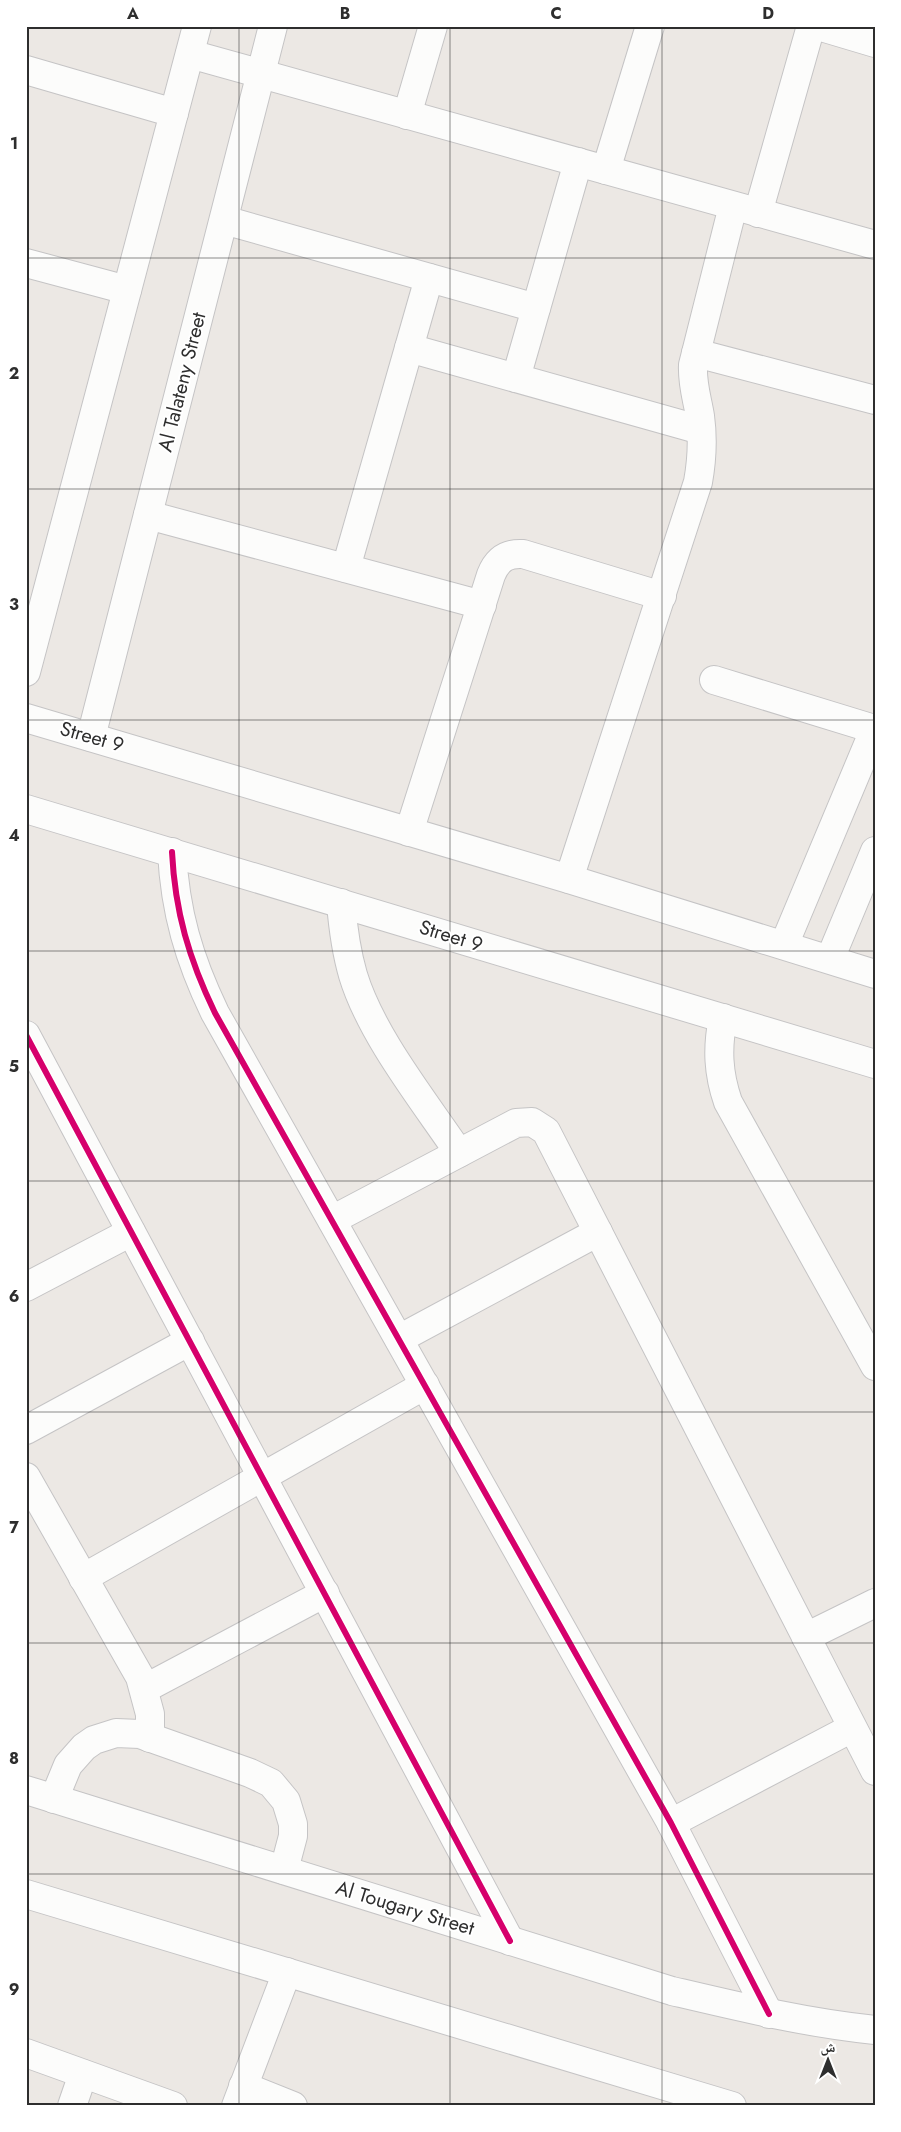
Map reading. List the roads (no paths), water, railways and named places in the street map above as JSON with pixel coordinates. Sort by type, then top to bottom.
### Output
[{"type":"street","points":[[26,672],[197,26]]},
{"type":"street","name":"Al Talateny Street","points":[[91,737],[273,26]]},
{"type":"street","points":[[407,115],[433,26]]},
{"type":"street","points":[[606,170],[650,26]]},
{"type":"street","points":[[569,879],[698,482],[702,456],[701,430],[692,377],[696,353],[745,209],[811,26]]},
{"type":"street","points":[[818,26],[875,43]]},
{"type":"street","points":[[190,54],[875,246]]},
{"type":"street","points":[[26,70],[174,113]]},
{"type":"street","points":[[516,378],[578,162]]},
{"type":"street","points":[[224,220],[536,308]]},
{"type":"street","points":[[26,263],[127,290]]},
{"type":"street","points":[[346,568],[429,278]]},
{"type":"street","points":[[409,348],[701,430]]},
{"type":"street","points":[[696,353],[875,400]]},
{"type":"street","points":[[148,515],[482,605]]},
{"type":"street","points":[[409,832],[494,567],[499,560],[515,554],[523,554],[662,596]]},
{"type":"street","points":[[714,680],[874,729],[784,945]]},
{"type":"street","name":"Street 9","points":[[26,718],[569,879],[875,974]]},
{"type":"street","name":"Street 9","points":[[26,809],[875,1064]]},
{"type":"street","points":[[830,959],[875,851]]},
{"type":"street","points":[[172,852],[174,886],[180,919],[189,952],[215,1013],[671,1822],[770,2014]]},
{"type":"street","points":[[341,904],[344,941],[354,977],[367,1011],[384,1042],[459,1153]]},
{"type":"street","points":[[723,1018],[718,1061],[721,1082],[728,1102],[875,1366]]},
{"type":"street","points":[[26,1035],[510,1941]]},
{"type":"street","points":[[332,1220],[516,1124],[532,1122],[540,1126],[550,1138],[875,1771]]},
{"type":"street","points":[[26,1287],[131,1232]]},
{"type":"street","points":[[399,1339],[598,1232]]},
{"type":"street","points":[[26,1430],[190,1341]]},
{"type":"street","points":[[84,1578],[425,1385]]},
{"type":"street","points":[[26,1477],[134,1665],[144,1690],[150,1714],[150,1738]]},
{"type":"street","points":[[144,1690],[324,1593]]},
{"type":"street","points":[[806,1637],[875,1603]]},
{"type":"street","points":[[671,1822],[852,1728]]},
{"type":"street","points":[[54,1799],[68,1765],[75,1755],[94,1740],[116,1733],[128,1733],[150,1738],[255,1775],[271,1783],[286,1801],[293,1824],[293,1836],[284,1870]]},
{"type":"street","name":"Al Tougary Street","points":[[26,1790],[672,1991],[770,2014],[836,2026],[875,2030]]},
{"type":"street","points":[[26,1894],[287,1972],[672,2097],[732,2106]]},
{"type":"street","points":[[287,1972],[239,2096],[293,2106]]},
{"type":"street","points":[[26,2053],[174,2106]]},
{"type":"street","points":[[72,2106],[84,2074]]}]
